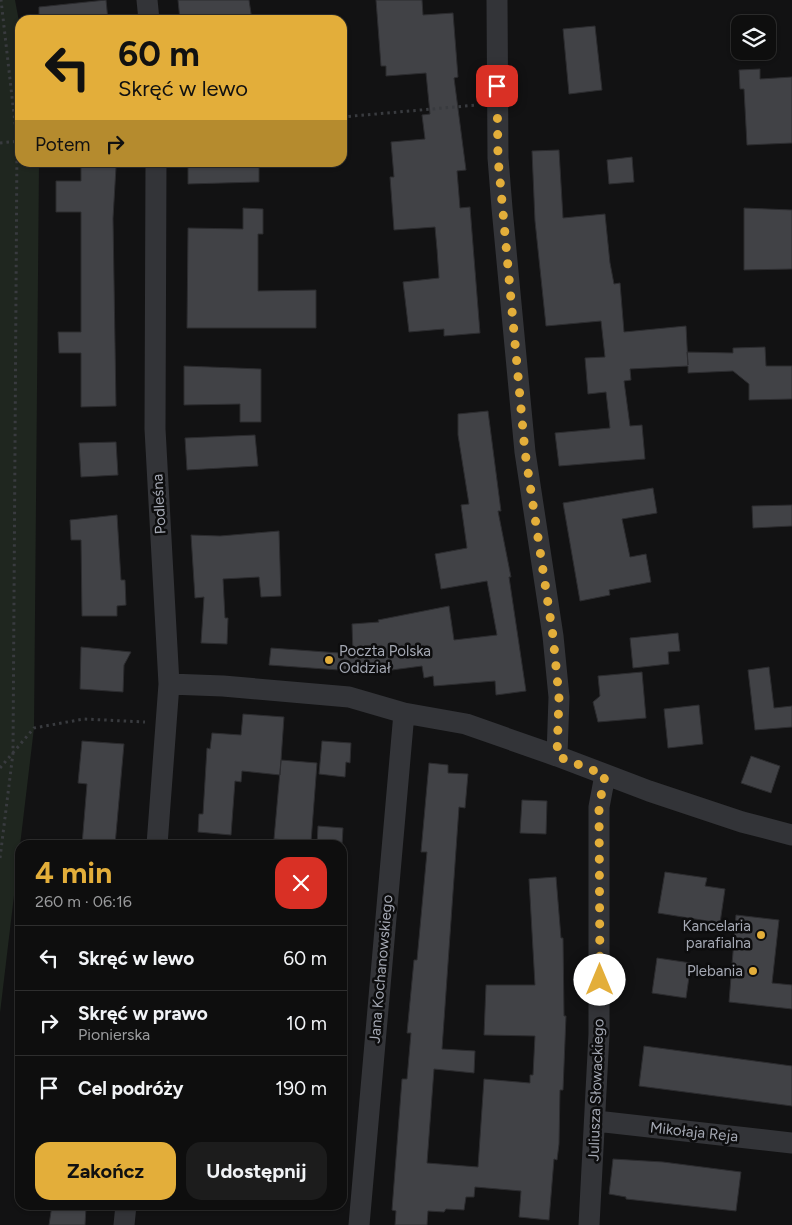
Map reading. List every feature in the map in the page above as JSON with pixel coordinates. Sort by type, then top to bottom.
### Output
[{"type":"street","points":[[147,0],[148,15]]},
{"type":"street","points":[[497,0],[497,104],[502,208],[525,452],[553,636],[559,697],[557,756]]},
{"type":"street","name":"Podleśna","points":[[156,167],[155,429],[169,684],[157,840]]},
{"type":"street","points":[[169,684],[223,686],[349,697],[404,713],[466,724],[605,775],[742,822],[792,835]]},
{"type":"street","name":"Jana Kochanowskiego","points":[[359,1225],[404,713]]},
{"type":"street","name":"Juliusza Słowackiego","points":[[589,1225],[596,1121],[600,980],[599,807],[605,775]]},
{"type":"street","name":"Mikołaja Reja","points":[[596,1121],[792,1142]]},
{"type":"street","points":[[124,1225],[126,1210]]},
{"type":"path","points":[[1,0],[15,116]]},
{"type":"path","points":[[347,117],[497,104]]},
{"type":"path","points":[[0,143],[15,141]]},
{"type":"path","points":[[0,858],[13,753],[18,167]]},
{"type":"path","points":[[0,768],[34,728],[84,719],[166,722]]},
{"type":"shaded area","points":[[0,0],[15,0],[18,15],[15,15],[15,167],[39,167],[34,728],[21,840],[15,840],[15,887],[0,1013]]},
{"type":"building","points":[[106,0],[108,15],[39,15],[39,7]]},
{"type":"building","points":[[178,0],[249,0],[251,15],[180,15]]},
{"type":"building","points":[[376,0],[422,0],[423,15],[453,13],[458,77],[454,78],[466,170],[457,171],[460,208],[470,207],[480,333],[444,336],[444,329],[409,332],[403,282],[439,278],[435,227],[394,230],[390,177],[394,177],[391,142],[425,139],[422,115],[430,114],[426,73],[386,76],[386,66],[381,66]]},
{"type":"building","points":[[595,26],[602,90],[569,94],[563,29]]},
{"type":"building","points":[[760,69],[760,79],[792,77],[792,143],[747,145],[744,89],[740,89],[739,70]]},
{"type":"building","points":[[559,150],[563,218],[605,214],[614,284],[620,283],[624,332],[686,326],[687,352],[733,353],[733,348],[765,347],[766,366],[792,366],[792,399],[749,400],[749,384],[733,371],[688,373],[688,366],[630,369],[631,380],[624,381],[630,426],[642,425],[645,459],[559,466],[555,433],[610,428],[606,392],[588,394],[585,358],[605,357],[601,321],[546,326],[535,221],[532,151]]},
{"type":"building","points":[[632,157],[634,182],[609,184],[607,160]]},
{"type":"building","points":[[81,167],[116,167],[113,218],[116,406],[81,407],[81,353],[59,353],[58,332],[81,332],[81,212],[56,212],[56,181],[81,181]]},
{"type":"building","points":[[188,167],[259,167],[259,182],[188,184]]},
{"type":"building","points":[[243,208],[263,209],[263,234],[258,234],[258,291],[316,290],[316,328],[187,328],[188,228],[243,229]]},
{"type":"building","points":[[744,208],[792,210],[792,269],[744,270]]},
{"type":"building","points":[[184,366],[261,369],[261,422],[240,422],[240,404],[184,405]]},
{"type":"building","points":[[488,411],[501,511],[498,511],[511,577],[509,577],[526,691],[496,695],[495,681],[434,686],[433,676],[424,678],[422,666],[354,675],[353,671],[269,665],[271,648],[353,654],[352,624],[379,622],[378,620],[449,606],[454,640],[497,635],[487,581],[441,589],[435,554],[467,548],[461,505],[469,504],[458,435],[458,414]]},
{"type":"building","points":[[255,435],[258,466],[187,470],[185,438]]},
{"type":"building","points":[[116,442],[118,475],[81,477],[79,443]]},
{"type":"building","points":[[653,488],[657,513],[622,519],[630,557],[646,554],[651,582],[609,590],[610,595],[580,601],[563,503]]},
{"type":"building","points":[[792,505],[792,526],[753,528],[752,506]]},
{"type":"building","points":[[117,515],[121,580],[125,580],[126,605],[117,606],[117,616],[82,616],[81,540],[71,540],[70,520]]},
{"type":"building","points":[[279,531],[281,596],[261,597],[259,577],[223,579],[225,618],[228,618],[227,644],[201,643],[204,597],[195,598],[191,535],[220,536]]},
{"type":"building","points":[[678,633],[680,651],[668,652],[669,664],[633,668],[630,638]]},
{"type":"building","points":[[81,647],[131,652],[124,665],[123,692],[80,689]]},
{"type":"building","points":[[769,667],[774,708],[792,706],[792,727],[755,730],[748,670]]},
{"type":"building","points":[[642,672],[646,718],[598,722],[593,702],[600,696],[598,676]]},
{"type":"building","points":[[699,705],[703,744],[668,748],[664,709]]},
{"type":"building","points":[[243,714],[284,717],[280,775],[242,771],[241,782],[235,781],[231,835],[198,832],[199,814],[203,814],[207,748],[210,749],[212,733],[241,735]]},
{"type":"building","points":[[82,741],[124,744],[115,840],[82,840],[87,784],[78,783]]},
{"type":"building","points":[[322,741],[351,743],[350,763],[346,762],[345,777],[319,774]]},
{"type":"building","points":[[751,756],[780,766],[771,793],[741,783]]},
{"type":"building","points":[[281,760],[317,763],[311,840],[274,839]]},
{"type":"building","points":[[429,763],[448,765],[448,773],[468,774],[465,808],[459,807],[442,1049],[475,1051],[474,1073],[434,1069],[427,1163],[478,1167],[484,1079],[530,1083],[530,1075],[533,1075],[535,1036],[484,1035],[486,985],[535,985],[529,879],[556,877],[561,938],[563,938],[564,1016],[566,1016],[563,1090],[560,1090],[559,1144],[557,1160],[554,1159],[549,1220],[519,1217],[521,1191],[475,1187],[474,1197],[466,1197],[464,1210],[428,1211],[427,1225],[395,1225],[396,1211],[392,1210],[402,1079],[407,1079],[411,1033],[407,1033],[414,960],[417,960],[427,852],[421,852]]},
{"type":"building","points":[[522,800],[547,801],[546,834],[520,833]]},
{"type":"building","points":[[318,826],[343,828],[342,840],[317,840]]},
{"type":"building","points":[[665,872],[707,878],[705,886],[725,889],[720,923],[658,913]]},
{"type":"building","name":"Plebania","points":[[736,915],[779,920],[772,983],[792,985],[792,1009],[729,1002]]},
{"type":"building","points":[[657,958],[691,963],[686,998],[652,993]]},
{"type":"building","points":[[644,1046],[792,1066],[792,1106],[639,1086]]},
{"type":"building","points":[[613,1159],[663,1162],[741,1172],[736,1211],[626,1199],[626,1197],[609,1194]]},
{"type":"building","points":[[51,1210],[86,1210],[85,1225],[49,1225]]},
{"type":"place","name":"Poczta Polska Oddział","points":[[329,660]]},
{"type":"place","name":"Kancelaria parafialna","points":[[761,935]]},
{"type":"place","name":"Plebania","points":[[753,971]]},
{"type":"route","points":[[497,86],[498,158],[525,452],[553,636],[559,697],[557,756],[605,775],[599,807],[600,980]]}]
